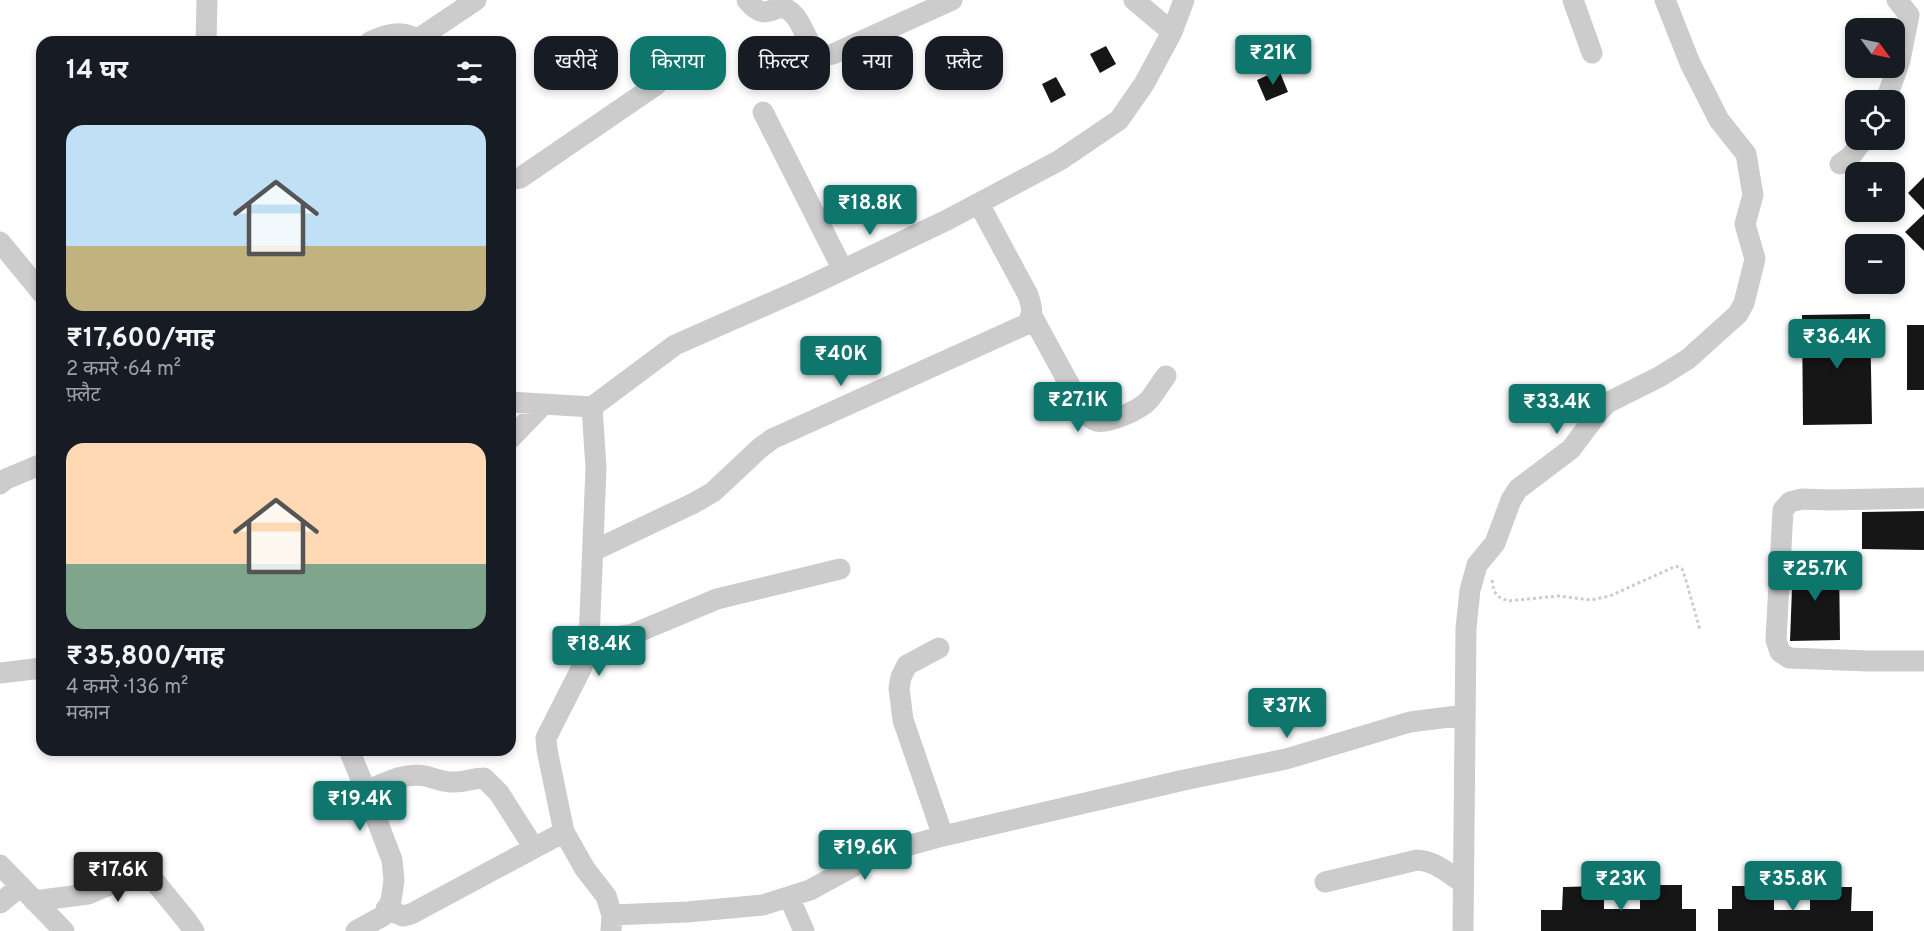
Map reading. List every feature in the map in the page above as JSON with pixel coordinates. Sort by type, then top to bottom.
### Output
[{"type":"street","points":[[206,36],[207,0]]},
{"type":"street","points":[[425,36],[476,0]]},
{"type":"street","points":[[747,0],[761,13],[781,7],[789,10],[815,50],[823,56],[833,54],[952,0]]},
{"type":"street","points":[[1134,0],[1172,32]]},
{"type":"street","points":[[516,403],[592,407],[675,345],[843,270],[979,204],[1060,160],[1119,120],[1144,84],[1172,32],[1184,0]]},
{"type":"street","points":[[1573,0],[1592,52]]},
{"type":"street","points":[[1462,931],[1466,628],[1470,590],[1478,565],[1495,543],[1511,500],[1518,489],[1571,449],[1607,403],[1659,377],[1688,359],[1738,314],[1744,303],[1755,260],[1745,224],[1753,195],[1746,154],[1719,120],[1690,63],[1665,0]]},
{"type":"street","points":[[1890,90],[1900,60],[1906,5]]},
{"type":"street","points":[[382,36],[404,33],[409,36]]},
{"type":"street","points":[[516,179],[649,90]]},
{"type":"street","points":[[763,112],[843,270]]},
{"type":"street","points":[[1840,164],[1856,150]]},
{"type":"street","points":[[979,204],[1028,295],[1032,316],[1080,404],[1089,416],[1095,420],[1104,421],[1139,410],[1149,401],[1166,376]]},
{"type":"street","points":[[0,242],[36,286]]},
{"type":"street","points":[[593,551],[713,492],[772,439],[1019,329],[1027,324],[1032,316]]},
{"type":"street","points":[[516,433],[543,405]]},
{"type":"street","points":[[592,407],[596,468],[589,641],[582,667],[546,738],[564,831],[585,869],[606,896],[612,923],[687,912],[763,905],[810,890],[874,855],[943,836],[1184,780],[1286,759],[1410,722],[1465,715]]},
{"type":"street","points":[[0,484],[6,479],[36,466]]},
{"type":"street","points":[[1924,498],[1802,499],[1790,502],[1783,510],[1776,640],[1780,652],[1789,658],[1924,661]]},
{"type":"street","points":[[589,641],[633,634],[717,599],[840,569]]},
{"type":"street","points":[[939,648],[907,665],[899,688],[903,720],[943,836]]},
{"type":"street","points":[[0,673],[36,669]]},
{"type":"street","points":[[351,756],[392,860],[394,880],[391,901],[400,919]]},
{"type":"street","points":[[366,791],[395,778],[411,776],[459,783],[473,778],[484,778],[499,793],[534,848]]},
{"type":"street","points":[[356,931],[383,916],[400,919],[411,914],[564,831]]},
{"type":"street","points":[[1325,882],[1417,860],[1429,861],[1463,883]]},
{"type":"street","points":[[0,865],[64,931]]},
{"type":"street","points":[[0,903],[28,894],[88,894],[135,874],[143,874],[151,877],[194,931]]},
{"type":"street","points":[[789,897],[804,931]]},
{"type":"path","points":[[1490,548],[1494,591],[1499,597],[1508,601],[1558,596],[1598,599],[1610,596],[1676,566],[1682,569],[1686,577],[1700,630]]},
{"type":"building","points":[[1106,46],[1116,64],[1100,73],[1090,54]]},
{"type":"building","points":[[1279,70],[1288,92],[1266,101],[1257,80]]},
{"type":"building","points":[[1056,77],[1066,95],[1051,103],[1042,84]]},
{"type":"building","points":[[1924,177],[1924,210],[1908,193]]},
{"type":"building","points":[[1924,214],[1924,251],[1905,232]]},
{"type":"building","points":[[1870,314],[1872,424],[1803,425],[1802,315]]},
{"type":"building","points":[[1907,325],[1924,325],[1924,390],[1907,390]]},
{"type":"building","points":[[1924,511],[1924,550],[1862,549],[1862,512]]},
{"type":"building","points":[[1839,561],[1840,640],[1790,641],[1793,562]]},
{"type":"building","points":[[1640,885],[1682,885],[1682,909],[1696,909],[1696,931],[1541,931],[1541,910],[1562,910],[1563,887],[1604,886],[1604,909],[1640,909]]},
{"type":"building","points":[[1732,886],[1774,886],[1774,910],[1810,910],[1810,887],[1852,887],[1851,911],[1873,911],[1873,931],[1718,931],[1718,909],[1732,909]]}]
